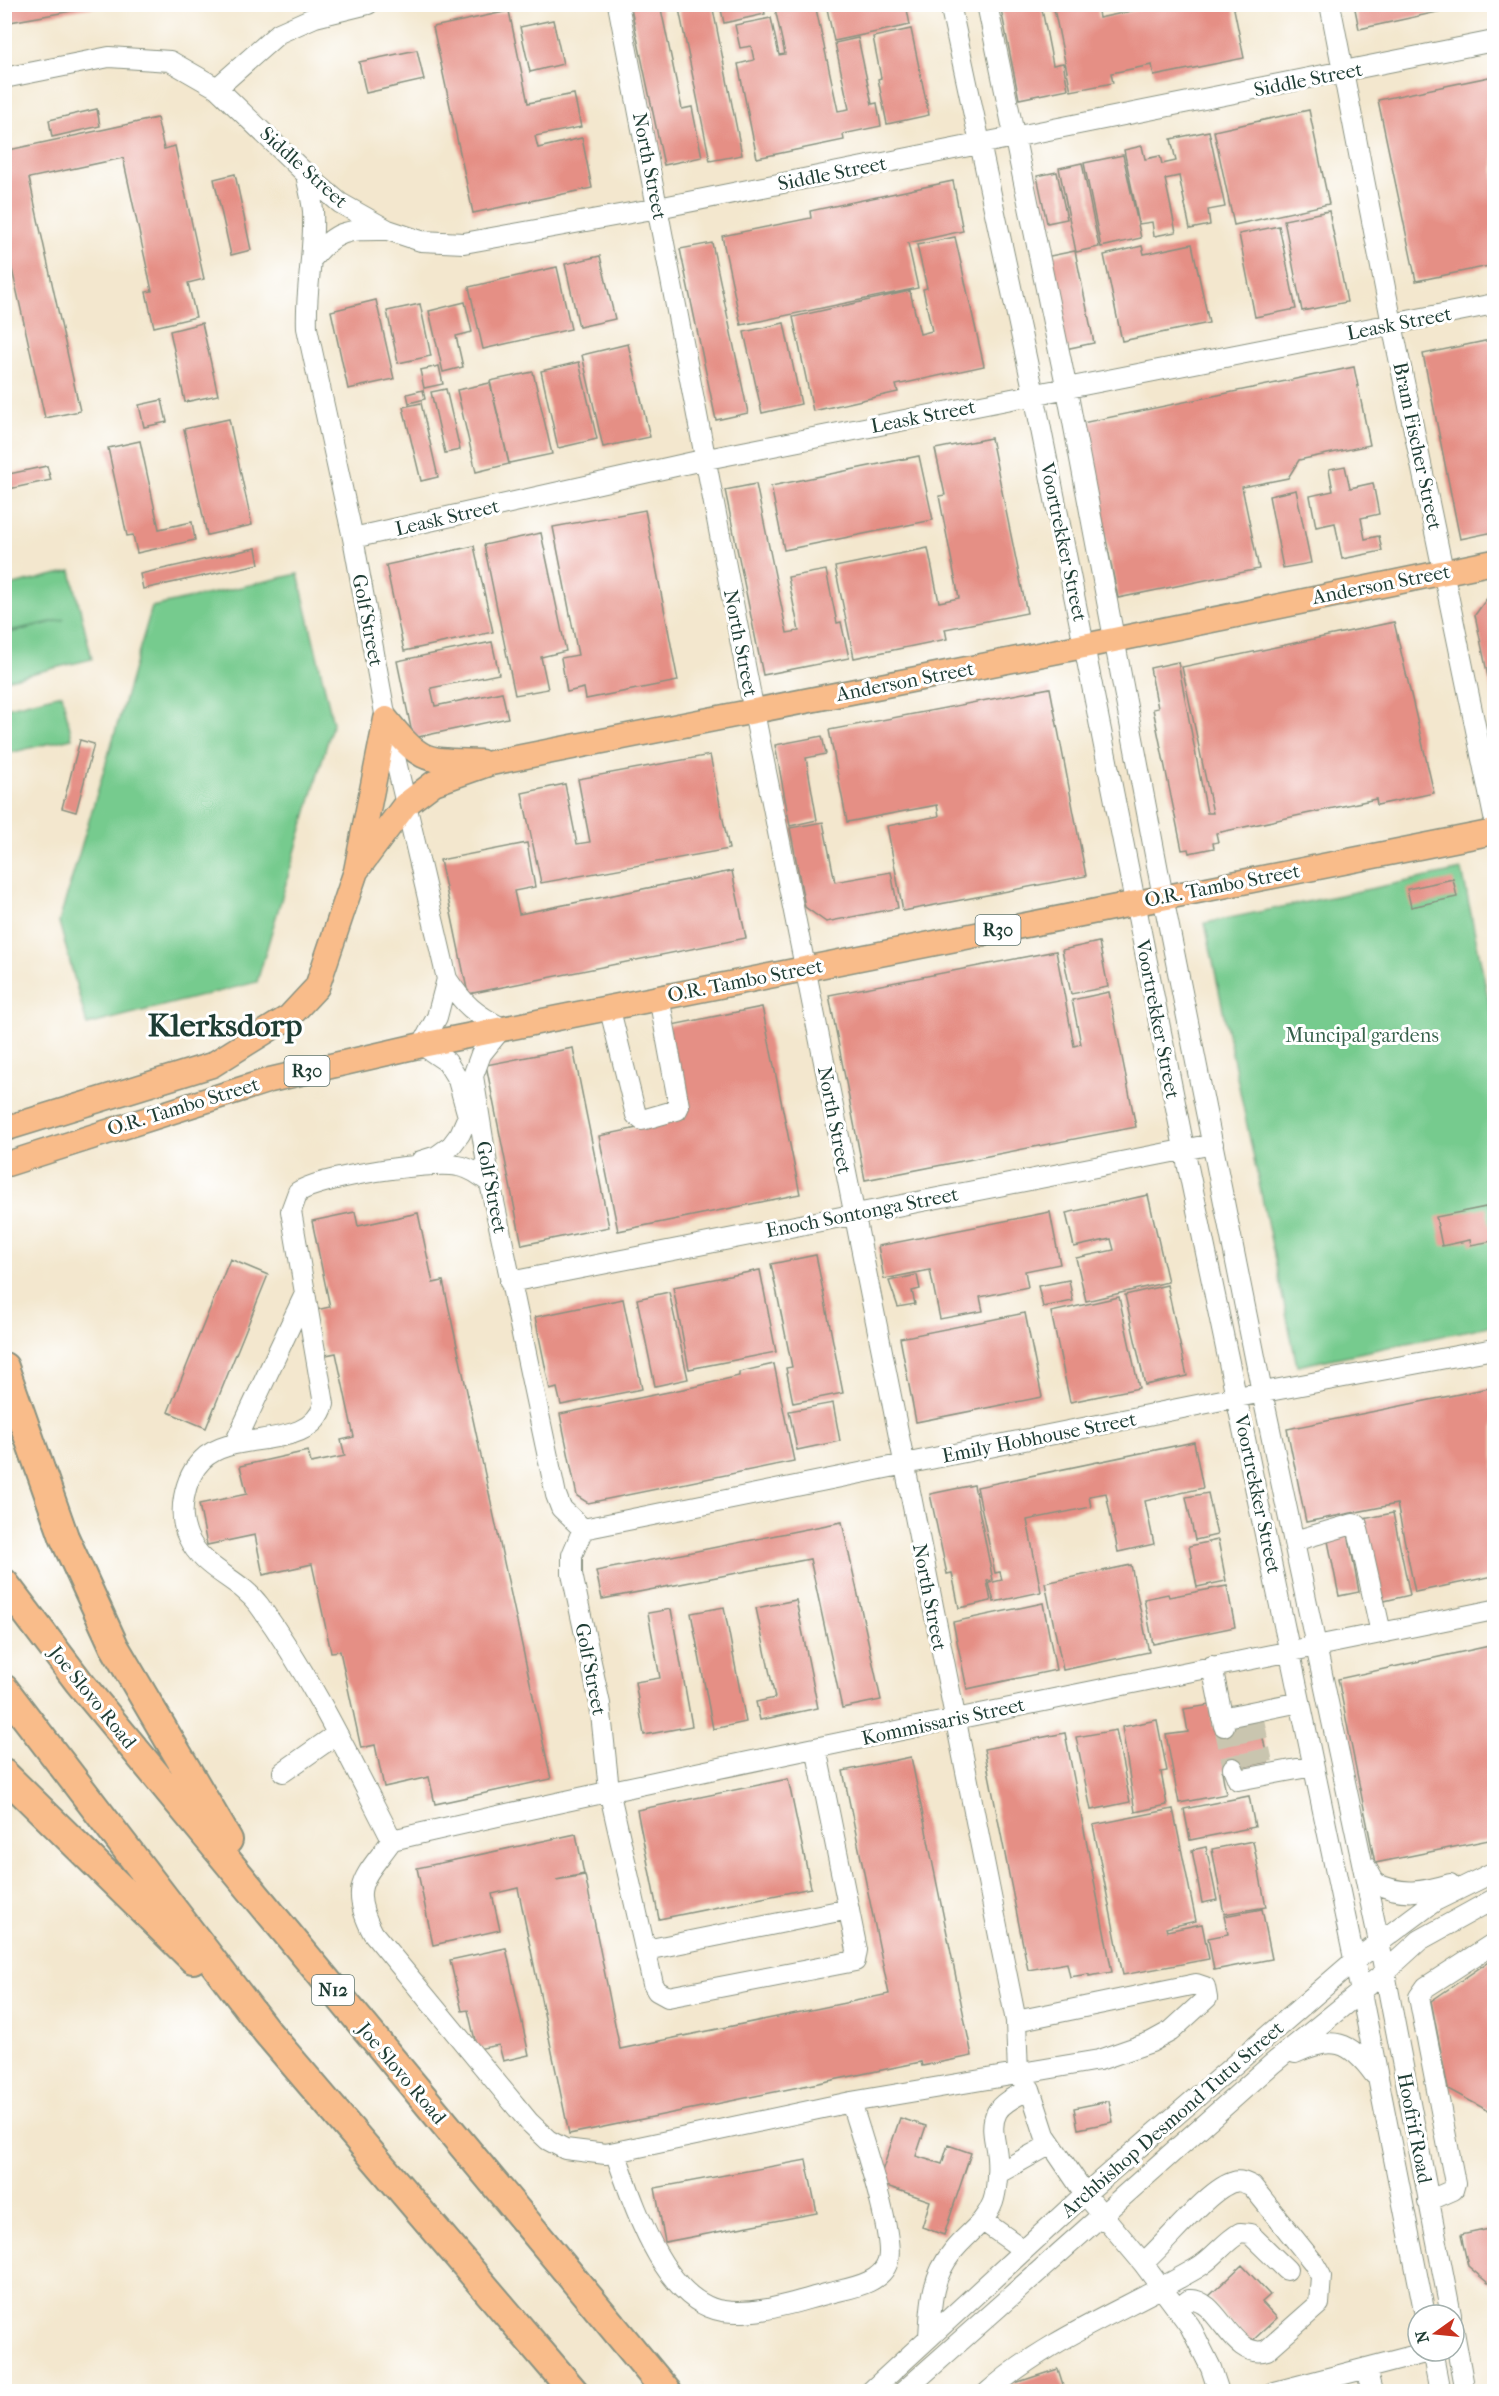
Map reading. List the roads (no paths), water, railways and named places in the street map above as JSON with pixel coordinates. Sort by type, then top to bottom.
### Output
[{"type":"highway","points":[[4,1366],[64,1537],[114,1646],[280,1927]]},
{"type":"highway","name":"Joe Slovo Road","points":[[4,1583],[79,1682],[280,1927],[667,2391]]},
{"type":"highway","points":[[4,1689],[267,2032],[574,2391]]},
{"type":"highway","points":[[4,1774],[267,2032]]},
{"type":"main road","name":"Anderson Street","points":[[357,872],[405,805],[434,783],[492,763],[1114,640],[1494,561]]},
{"type":"main road","points":[[386,719],[413,752],[432,760],[492,763]]},
{"type":"main road","points":[[357,872],[386,719]]},
{"type":"main road","name":"O.R. Tambo Street","points":[[4,1165],[270,1080],[422,1045],[609,1006],[1494,832]]},
{"type":"main road","name":"O.R. Tambo Street","points":[[4,1129],[212,1065],[289,1017],[317,987],[357,872]]},
{"type":"street","points":[[217,88],[279,33],[315,17],[368,4]]},
{"type":"street","name":"North Street","points":[[618,4],[853,1214],[1016,2020],[1024,2082],[1045,2135],[1085,2194],[1143,2263],[1190,2326],[1206,2357],[1219,2391]]},
{"type":"street","name":"Voortrekker Street","points":[[950,4],[1034,394],[1184,1148],[1290,1649],[1353,1962]]},
{"type":"street","name":"Voortrekker Street","points":[[987,4],[1012,137],[1067,390],[1162,897],[1214,1144],[1262,1392],[1379,1942]]},
{"type":"street","name":"Bram Fischer Street","points":[[1330,4],[1392,324],[1494,817]]},
{"type":"street","name":"Siddle Street","points":[[4,78],[109,57],[170,61],[217,88],[306,174],[340,203],[388,230],[421,242],[464,243],[658,208],[1345,73],[1494,41]]},
{"type":"street","name":"Golf Street","points":[[306,174],[313,209],[311,260],[306,297],[307,328],[352,538],[386,719],[405,805],[447,979],[460,1000],[474,1014],[502,1028],[481,1054],[473,1076],[490,1183],[556,1495],[561,1508],[583,1529],[572,1555],[573,1574],[600,1704],[609,1790],[657,1991],[668,1997],[852,1963],[856,1959],[857,1950],[816,1748]]},
{"type":"street","points":[[311,260],[327,240],[353,230],[388,230]]},
{"type":"street","name":"Leask Street","points":[[352,538],[707,459],[1034,394],[1067,390],[1494,304]]},
{"type":"street","name":"Golf Street","points":[[422,1045],[437,1017],[447,979]]},
{"type":"street","points":[[609,1006],[636,1115],[642,1120],[677,1110],[679,1106],[659,997]]},
{"type":"street","points":[[404,1168],[437,1156],[451,1146],[460,1134],[468,1116],[458,1080],[447,1062],[422,1045]]},
{"type":"street","name":"Enoch Sontonga Street","points":[[510,1282],[1184,1148],[1214,1144]]},
{"type":"street","points":[[490,1183],[474,1171],[444,1164],[404,1168],[314,1184],[298,1192],[291,1211],[324,1404],[322,1412],[318,1419],[301,1430],[279,1437],[235,1443],[215,1451],[202,1460],[185,1493],[182,1511],[188,1538],[205,1562],[257,1602],[337,1734],[392,1839],[366,1872],[360,1888],[364,1915],[374,1933],[529,2122],[548,2140],[565,2149],[584,2153],[615,2152],[851,2102],[1024,2082],[1151,2042],[1171,2031],[1207,1998],[1208,1991],[1205,1987],[1196,1984],[1016,2020]]},
{"type":"street","points":[[235,1443],[305,1294]]},
{"type":"street","name":"Emily Hobhouse Street","points":[[583,1529],[1262,1392],[1494,1349]]},
{"type":"street","points":[[1294,1540],[1353,1524],[1357,1525],[1381,1633]]},
{"type":"street","name":"Kommissaris Street","points":[[392,1839],[609,1790],[954,1718],[1314,1644],[1494,1610]]},
{"type":"street","points":[[1212,1666],[1238,1719],[1300,1702]]},
{"type":"street","points":[[284,1772],[337,1734]]},
{"type":"street","points":[[1252,1770],[1313,1766]]},
{"type":"street","points":[[1362,1859],[1375,1883],[1407,1893],[1427,1891],[1494,1871]]},
{"type":"street","name":"Archbishop Desmond Tutu Street","points":[[870,2391],[1085,2194],[1353,1962],[1435,1901],[1494,1871]]},
{"type":"street","name":"Archbishop Desmond Tutu Street","points":[[903,2391],[1272,2064],[1385,1972],[1420,1940],[1494,1899]]},
{"type":"street","points":[[646,1950],[849,1909]]},
{"type":"street","name":"Hoofrif Road","points":[[1379,1942],[1449,2303]]},
{"type":"street","points":[[1428,2200],[1453,2190],[1455,2183],[1419,1997],[1426,1988],[1494,1943]]},
{"type":"street","name":"Hoofrif Road","points":[[1353,1962],[1361,1992],[1423,2303]]},
{"type":"street","points":[[1272,2064],[1318,2042],[1333,2043],[1349,2047],[1361,2056],[1377,2078]]},
{"type":"street","points":[[929,2337],[932,2290],[937,2275],[953,2251],[983,2221],[993,2201],[998,2157],[993,2132],[996,2114],[1024,2082]]},
{"type":"street","points":[[615,2152],[648,2238],[681,2286],[694,2300],[707,2307],[724,2311],[765,2310],[861,2284],[877,2277],[888,2262],[889,2250],[876,2187],[851,2102]]},
{"type":"street","points":[[997,2174],[1051,2144]]},
{"type":"street","points":[[1143,2263],[1159,2250],[1187,2218],[1225,2186],[1242,2181],[1252,2186],[1313,2262],[1321,2276],[1319,2304],[1272,2345],[1260,2352],[1247,2350],[1201,2302],[1189,2300],[1177,2309]]},
{"type":"street","points":[[983,2221],[1024,2250]]},
{"type":"street","points":[[988,2391],[1015,2368],[1053,2344],[1199,2267],[1236,2235],[1246,2232],[1287,2270]]},
{"type":"street","points":[[1275,2391],[1321,2386],[1366,2368],[1406,2358]]},
{"type":"street","points":[[1434,2363],[1440,2391]]},
{"type":"street","points":[[1460,2363],[1466,2391]]},
{"type":"street","points":[[1366,2368],[1372,2391]]},
{"type":"tunnel","points":[[1254,1720],[1263,1763]]},
{"type":"tunnel","points":[[1240,1723],[1249,1766]]},
{"type":"tunnel","points":[[1224,1726],[1233,1768]]},
{"type":"district","name":"Klerksdorp","points":[[225,1025]]},
{"type":"park label","name":"Muncipal gardens","points":[[1362,1035]]}]
